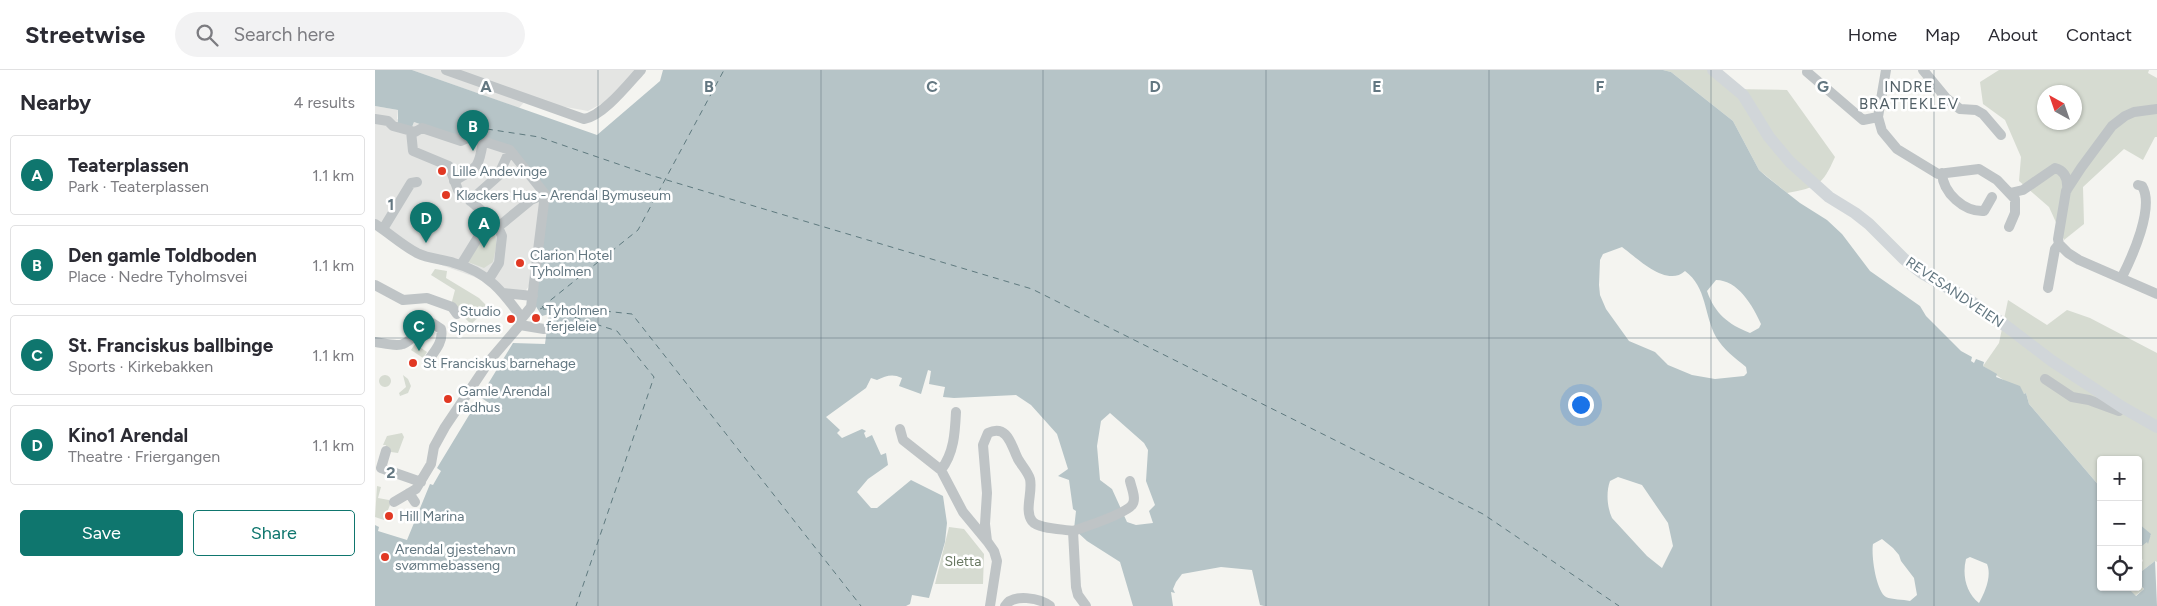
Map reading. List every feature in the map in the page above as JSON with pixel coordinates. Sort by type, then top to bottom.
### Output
[{"type":"main road","name":"REVESANDVEIEN","points":[[1713,70],[1743,95],[1769,137],[1790,162],[1829,197],[1869,224],[1904,259],[1922,273],[1998,320],[2052,360],[2122,407],[2157,427]]},
{"type":"street","points":[[446,70],[466,73],[584,119],[589,118],[608,105],[641,70]]},
{"type":"street","points":[[1886,70],[1878,117],[1882,131],[1897,149],[1938,174],[1979,168],[1997,180],[2010,193],[2016,204],[2009,227]]},
{"type":"street","points":[[1923,70],[1946,98],[1960,109],[1976,110],[1983,114],[2001,135]]},
{"type":"street","points":[[1807,72],[1863,120],[1878,117]]},
{"type":"street","points":[[2048,288],[2055,250],[2059,244],[2058,234],[2067,192],[2081,168],[2113,126],[2125,116],[2134,112],[2157,109]]},
{"type":"street","points":[[375,119],[415,132],[422,128],[461,141],[470,137],[510,150],[545,194],[531,307],[490,360],[445,427],[434,447],[431,464],[412,498],[395,502]]},
{"type":"street","points":[[411,131],[413,151],[446,164],[459,190],[490,218],[503,236],[499,263],[489,279]]},
{"type":"street","points":[[453,175],[478,165],[483,141]]},
{"type":"street","points":[[470,201],[497,176],[510,150]]},
{"type":"street","points":[[2010,193],[2020,192],[2055,168],[2060,169],[2065,175],[2067,192]]},
{"type":"street","points":[[1942,173],[1945,185],[1952,197],[1965,206],[1984,211],[1992,197]]},
{"type":"street","points":[[417,182],[411,183],[379,227],[416,252],[430,258],[461,265],[489,279],[503,293],[521,322],[545,329]]},
{"type":"street","points":[[2122,277],[2137,244],[2145,211],[2145,191],[2142,186],[2138,185]]},
{"type":"street","points":[[498,227],[531,200],[545,194]]},
{"type":"street","points":[[461,265],[490,218]]},
{"type":"street","points":[[2059,244],[2079,260],[2122,277],[2157,294]]},
{"type":"street","points":[[375,285],[403,300],[427,298],[452,308],[457,314]]},
{"type":"street","points":[[503,293],[533,296]]},
{"type":"street","points":[[375,342],[401,345],[423,326],[432,323],[441,329],[443,334],[427,362]]},
{"type":"street","points":[[2045,379],[2072,397],[2089,400],[2119,411],[2122,407]]},
{"type":"street","points":[[941,470],[946,463],[953,444],[956,412]]},
{"type":"street","points":[[900,429],[903,440],[941,470],[963,512],[987,541],[997,561],[990,606]]},
{"type":"street","points":[[987,541],[985,524],[987,493],[983,445],[984,440],[991,431],[1007,435],[1017,458],[1028,474],[1031,481],[1029,510],[1032,521],[1039,527],[1073,531],[1123,511],[1132,504],[1134,499],[1130,481]]},
{"type":"street","points":[[386,451],[381,468],[421,482]]},
{"type":"street","points":[[1073,531],[1076,587],[1078,595],[1086,606]]},
{"type":"street","points":[[1005,606],[1007,602],[1014,599],[1035,598],[1044,601],[1050,606]]},
{"type":"shaded area","points":[[375,70],[412,70],[597,135],[660,81],[663,70],[1663,70],[1671,72],[1733,121],[1759,170],[1800,203],[1827,220],[1842,234],[1870,271],[1920,306],[1926,316],[1961,351],[1972,357],[1971,361],[1974,363],[1976,359],[1984,362],[1983,366],[1997,374],[1996,377],[2020,386],[2024,394],[2026,393],[2029,404],[2097,483],[2097,591],[2131,591],[2136,596],[2144,589],[2142,587],[2142,571],[2155,561],[2157,606],[1264,606],[1260,605],[1252,570],[1221,567],[1182,574],[1173,589],[1175,593],[1171,592],[1173,606],[1133,606],[1120,562],[1087,541],[1074,529],[1076,511],[1073,509],[1069,480],[1058,476],[1068,469],[1057,434],[1031,405],[1016,395],[943,397],[945,387],[929,384],[931,371],[928,370],[921,394],[899,386],[902,378],[898,376],[883,377],[877,380],[871,378],[866,388],[826,417],[840,430],[837,433],[842,438],[862,429],[866,431],[864,433],[866,438],[872,435],[881,455],[886,453],[888,465],[868,479],[857,492],[871,508],[877,508],[911,480],[943,496],[947,523],[945,542],[929,598],[912,595],[910,604],[906,606],[375,606],[375,525],[379,527],[378,531],[407,540],[430,484],[433,485],[441,471],[437,468],[477,402],[489,409],[491,408],[489,403],[480,397],[513,343],[545,344],[549,314],[542,316],[535,305],[548,194],[513,148],[482,137],[482,135],[469,133],[463,139],[414,122],[412,127],[398,123],[398,110],[375,106]],"holes":[[[1622,247],[1652,270],[1661,274],[1670,276],[1678,275],[1685,271],[1692,278],[1701,293],[1716,337],[1746,367],[1747,373],[1744,376],[1715,379],[1692,375],[1668,365],[1655,352],[1629,341],[1606,309],[1600,295],[1600,260],[1603,254]],[[1716,280],[1731,284],[1744,295],[1761,324],[1759,328],[1750,333],[1735,326],[1718,312],[1707,291]],[[1110,413],[1144,443],[1148,450],[1146,481],[1155,505],[1149,511],[1153,523],[1136,525],[1127,522],[1112,489],[1100,480],[1097,446],[1101,421]],[[1618,477],[1642,485],[1668,523],[1673,546],[1662,568],[1647,556],[1612,518],[1609,509],[1608,490],[1610,481]],[[1882,539],[1893,548],[1914,578],[1917,595],[1910,601],[1888,598],[1882,593],[1875,572],[1873,544]],[[1970,557],[1987,564],[1988,579],[1979,603],[1971,594],[1966,583],[1966,559]]]},
{"type":"shaded area","points":[[412,70],[640,70],[614,97],[588,111],[526,100],[519,108]]},
{"type":"shaded area","points":[[375,106],[398,110],[397,119],[412,127],[414,122],[463,139],[469,133],[482,135],[513,148],[548,194],[539,272],[521,297],[433,262],[375,223]]},
{"type":"shaded area","points":[[2142,526],[2151,534],[2148,544],[2147,542],[2142,546]]},
{"type":"green space","points":[[1663,70],[1714,70],[1732,89],[1787,90],[1835,157],[1826,174],[1818,184],[1812,187],[1787,193],[1759,170],[1733,121],[1671,72]]},
{"type":"green space","points":[[1999,70],[2149,70],[2148,73],[2157,78],[2157,137],[2155,137],[2143,160],[2124,149],[2083,187],[2084,224],[2064,240],[2049,207],[2019,181],[2021,157],[2005,120],[1983,104],[1980,82]]},
{"type":"green space","points":[[488,225],[496,237],[496,246],[493,262],[484,268],[465,261]]},
{"type":"green space","points":[[435,269],[447,271],[446,278],[479,298],[489,308],[471,324],[451,305],[455,290],[431,275]]},
{"type":"green space","points":[[2008,300],[2047,325],[2067,310],[2090,318],[2157,353],[2157,562],[2155,561],[2142,571],[2142,545],[2151,535],[2142,527],[2142,456],[2097,456],[2097,483],[2029,404],[2026,393],[2024,394],[1983,366],[1999,343]]},
{"type":"green space","points":[[415,344],[427,352],[423,358],[411,350]]},
{"type":"green space","points":[[383,375],[387,375],[391,381],[387,387],[383,387],[379,383],[379,379]]},
{"type":"green space","points":[[403,375],[408,379],[411,386],[408,393],[400,396],[399,393],[406,387]]},
{"type":"green space","points":[[402,433],[404,437],[398,453],[384,451],[386,445],[383,445],[387,436]]},
{"type":"green space","points":[[377,486],[381,487],[378,498],[389,500],[390,505],[384,520],[375,517]]},
{"type":"green space","name":"Sletta","points":[[949,527],[964,529],[984,554],[983,584],[935,584]]},
{"type":"green space","points":[[2131,591],[2141,591],[2135,596]]},
{"type":"ferry route","points":[[542,307],[638,230],[724,70]]},
{"type":"ferry route","points":[[477,134],[487,129],[539,137],[650,175],[1032,289],[1483,514],[1619,606]]},
{"type":"ferry route","points":[[540,309],[549,305],[632,314],[861,606]]},
{"type":"ferry route","points":[[543,309],[549,309],[617,331],[654,377],[576,606]]},
{"type":"place","name":"Den gamle Toldboden","points":[[473,151]]},
{"type":"place","name":"Lille Andevinge","points":[[442,171]]},
{"type":"place","name":"Kløckers Hus - Arendal Bymuseum","points":[[446,195]]},
{"type":"place","name":"Kino1 Arendal","points":[[426,243]]},
{"type":"place","name":"Teaterplassen","points":[[484,248]]},
{"type":"place","name":"Clarion Hotel Tyholmen","points":[[520,263]]},
{"type":"place","name":"Tyholmen ferjeleie","points":[[536,318]]},
{"type":"place","name":"Studio Spornes","points":[[511,319]]},
{"type":"place","name":"St. Franciskus ballbinge","points":[[419,351]]},
{"type":"place","name":"St Franciskus barnehage","points":[[413,363]]},
{"type":"place","name":"Gamle Arendal rådhus","points":[[448,399]]},
{"type":"place","name":"Hill Marina","points":[[389,516]]},
{"type":"place","name":"Arendal gjestehavn svømmebasseng","points":[[385,557]]},
{"type":"district","name":"INDRE BRATTEKLEV","points":[[1909,96]]}]
